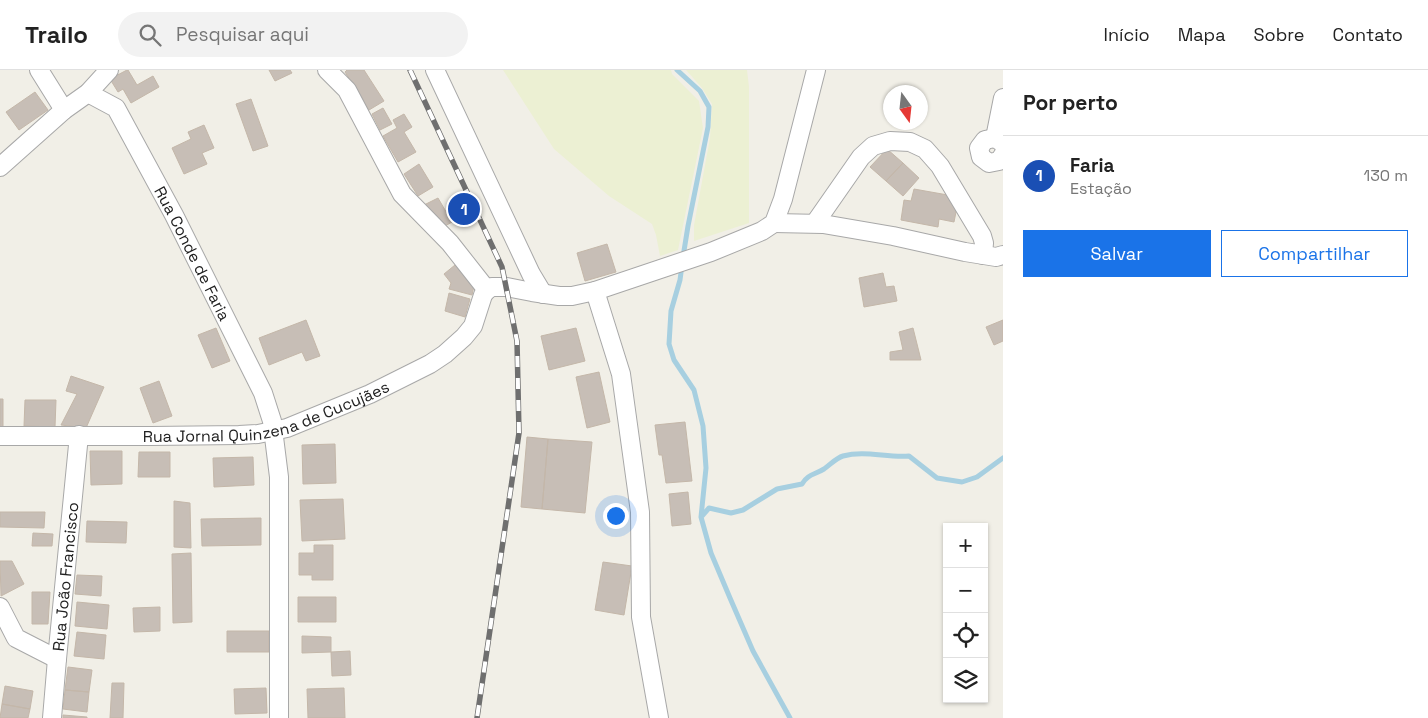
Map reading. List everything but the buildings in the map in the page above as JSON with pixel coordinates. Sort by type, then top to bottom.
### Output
[{"type":"street","points":[[40,70],[64,110]]},
{"type":"street","points":[[0,167],[64,110],[88,93],[109,70]]},
{"type":"street","points":[[327,70],[346,90],[402,194],[450,243],[487,290],[492,287],[507,287],[560,296],[572,296],[595,291],[712,252],[762,231],[774,223],[815,223],[893,236],[996,258]]},
{"type":"street","points":[[435,70],[530,274],[543,294]]},
{"type":"street","points":[[774,223],[783,199],[816,70]]},
{"type":"street","name":"Rua Conde de Faria","points":[[88,93],[116,108],[174,214],[263,393],[274,431],[279,477],[279,718]]},
{"type":"street","points":[[1003,98],[999,142],[985,140],[979,148],[981,158],[989,163],[999,161],[1003,155]]},
{"type":"street","points":[[815,223],[861,157],[873,146],[890,141],[910,142],[925,149],[940,166],[982,236],[984,243],[996,258]]},
{"type":"street","name":"Rua Jornal Quinzena de Cucujães","points":[[0,436],[238,435],[274,431],[303,422],[370,394],[430,364],[455,345],[473,326],[483,295],[487,290]]},
{"type":"street","points":[[595,291],[621,374],[640,512],[641,617],[659,718]]},
{"type":"street","name":"Rua João Francisco","points":[[52,718],[79,435]]},
{"type":"street","points":[[0,607],[16,638],[57,659]]},
{"type":"green space","points":[[503,70],[671,70],[672,74],[699,101],[703,128],[678,250],[660,256],[652,224],[609,196],[554,149]]},
{"type":"green space","points":[[686,70],[747,70],[749,87],[749,223],[694,241],[694,225],[710,138],[712,104],[702,88]]},
{"type":"waterway","points":[[677,70],[700,91],[709,107],[708,127],[683,257]]},
{"type":"waterway","points":[[682,265],[680,280],[671,311],[669,344],[674,360],[694,390],[703,426],[706,468],[701,517],[711,553],[753,651],[790,718]]},
{"type":"waterway","points":[[702,516],[709,508],[731,513],[743,510],[777,489],[802,484],[809,476],[824,469],[838,458],[851,454],[909,456],[937,478],[962,482],[977,477],[1003,458]]},
{"type":"railway","points":[[410,70],[502,267],[517,341],[519,433],[477,718]]},
{"type":"place","name":"Faria","points":[[464,209]]}]
